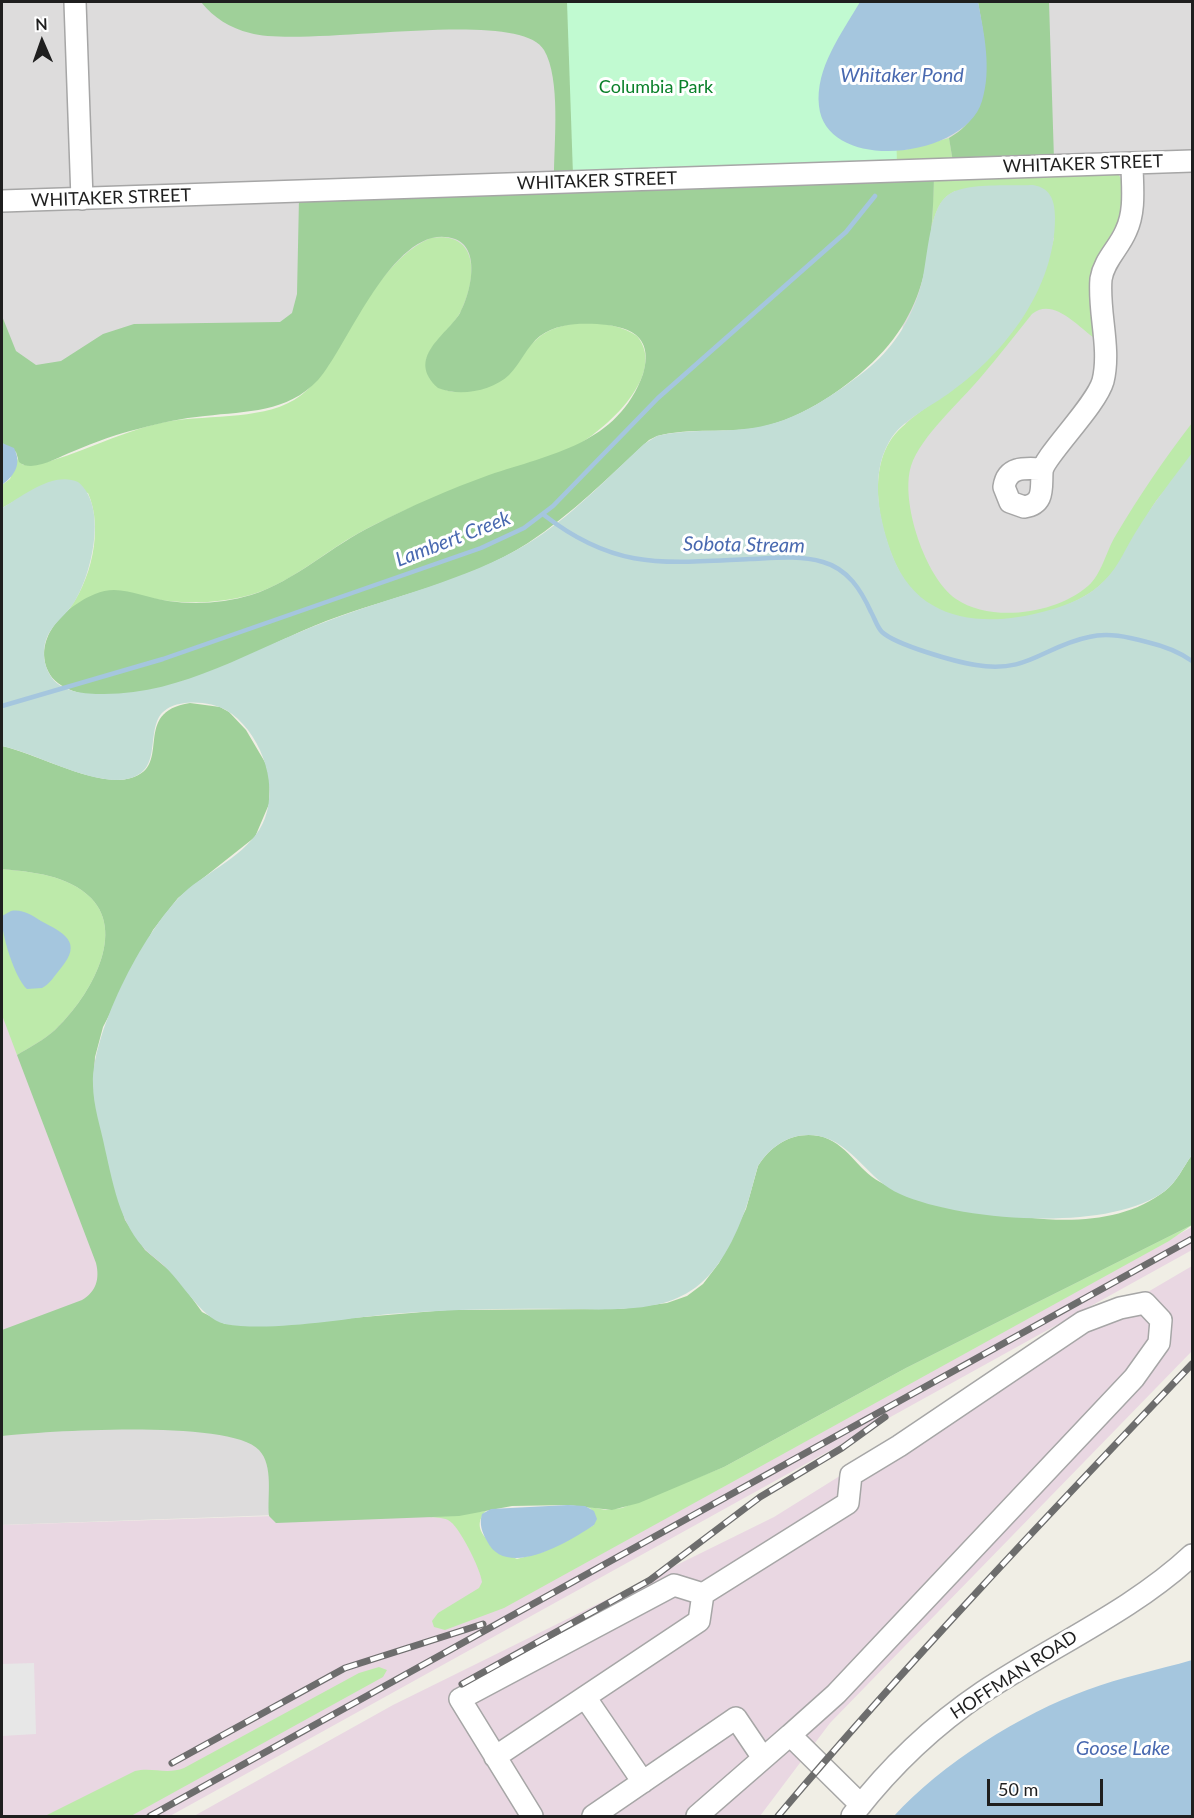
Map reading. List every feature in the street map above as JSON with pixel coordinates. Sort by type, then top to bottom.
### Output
[{"type":"street","points":[[75,2],[82,199]]},
{"type":"street","name":"WHITAKER STREET","points":[[2,201],[1192,161]]},
{"type":"street","points":[[1042,468],[1094,399],[1103,381],[1102,278],[1107,261],[1124,235],[1131,217],[1132,163]]},
{"type":"street","points":[[532,1816],[460,1700],[674,1585],[703,1594],[848,1503],[851,1476],[1083,1322],[1120,1308],[1145,1304],[1161,1320],[1159,1343],[1134,1378],[836,1694],[697,1816]]},
{"type":"street","name":"HOFFMAN ROAD","points":[[856,1811],[940,1723],[983,1692],[1146,1591],[1192,1555]]},
{"type":"street","points":[[495,1757],[699,1621],[703,1594]]},
{"type":"street","points":[[585,1697],[643,1782]]},
{"type":"street","points":[[593,1816],[736,1718],[763,1758]]},
{"type":"street","points":[[789,1736],[856,1811]]},
{"type":"shaded area","points":[[2,2],[1192,2],[1192,659],[913,670],[898,178],[310,358],[2,370]]},
{"type":"shaded area","points":[[1033,185],[1048,192],[1055,212],[1053,244],[1037,293],[1024,316],[991,357],[944,397],[909,420],[889,442],[879,470],[881,514],[893,557],[905,579],[919,596],[937,608],[956,615],[978,619],[1023,616],[1070,603],[1085,596],[1105,580],[1163,491],[1192,453],[1192,1155],[1176,1179],[1165,1191],[1140,1204],[1109,1213],[1073,1218],[996,1216],[959,1211],[900,1194],[879,1180],[842,1146],[819,1136],[800,1136],[784,1141],[763,1158],[758,1166],[744,1213],[730,1245],[715,1269],[697,1286],[678,1298],[656,1305],[602,1309],[434,1311],[262,1327],[225,1324],[207,1314],[173,1275],[143,1247],[127,1222],[116,1194],[96,1109],[93,1092],[95,1062],[112,1008],[125,979],[156,927],[172,905],[188,889],[232,858],[252,840],[259,830],[269,804],[268,773],[257,743],[248,730],[226,710],[210,704],[189,702],[170,707],[163,712],[155,728],[149,763],[144,770],[127,779],[113,780],[82,774],[2,746],[2,508],[38,486],[68,479],[78,482],[87,493],[93,507],[94,540],[87,574],[75,601],[48,634],[45,645],[45,663],[59,685],[85,693],[129,693],[158,688],[187,679],[325,622],[454,578],[503,557],[543,534],[588,497],[644,444],[657,436],[678,432],[761,427],[793,416],[823,401],[875,363],[899,335],[920,289],[932,225],[941,202],[948,195],[965,188]]},
{"type":"shaded area","points":[[2,822],[231,1409],[2,1419]]},
{"type":"shaded area","points":[[1192,1227],[1192,1250],[170,1816],[2,1816],[2,1525],[453,1510],[507,1605]]},
{"type":"shaded area","points":[[1192,1266],[1192,1351],[830,1723],[760,1816],[194,1816],[393,1705],[774,1517],[928,1421]]},
{"type":"shaded area","points":[[271,1408],[276,1515],[2,1525],[2,1419]]},
{"type":"shaded area","points":[[34,1663],[36,1734],[2,1736],[2,1664]]},
{"type":"green space","points":[[201,2],[570,2],[821,117],[554,176],[555,94],[553,77],[544,50],[526,37],[495,31],[455,30],[278,37],[250,33],[236,28],[217,18]]},
{"type":"green space","name":"Columbia Park","points":[[567,2],[892,2],[897,163],[573,175]]},
{"type":"green space","points":[[978,2],[1049,2],[1054,159],[953,162],[949,138],[965,126],[976,112],[985,77],[986,58]]},
{"type":"green space","points":[[835,136],[905,150],[949,138],[953,162],[830,166]]},
{"type":"green space","points":[[1118,174],[1122,180],[1121,217],[1098,257],[1091,292],[1093,337],[1072,320],[1056,311],[1040,310],[1032,314],[923,443],[911,466],[909,499],[912,518],[925,557],[934,574],[956,599],[987,611],[1005,613],[1041,609],[1075,596],[1093,581],[1112,541],[1162,464],[1192,423],[1192,454],[1156,501],[1121,560],[1094,590],[1074,602],[1022,617],[994,620],[967,618],[941,611],[920,599],[904,580],[895,563],[882,523],[879,502],[878,480],[882,460],[889,442],[902,427],[972,375],[1007,338],[1036,292],[1054,238],[955,191],[942,201],[932,226],[934,176]]},
{"type":"green space","points":[[934,176],[930,242],[925,270],[917,297],[905,322],[889,345],[867,368],[812,407],[783,421],[762,427],[670,433],[657,436],[649,440],[560,520],[505,557],[430,587],[326,621],[201,676],[133,695],[102,697],[73,691],[58,683],[50,675],[45,658],[45,646],[49,635],[63,615],[84,599],[113,590],[168,601],[210,602],[241,598],[267,589],[299,572],[343,542],[402,511],[474,480],[558,452],[600,431],[632,398],[643,374],[646,353],[640,339],[623,328],[597,324],[567,325],[540,336],[509,375],[494,385],[466,392],[438,388],[429,377],[426,367],[427,357],[431,348],[454,322],[464,305],[470,284],[471,262],[469,252],[463,244],[455,239],[433,238],[412,248],[393,266],[375,289],[318,380],[293,399],[280,405],[251,411],[188,418],[122,433],[48,462],[29,466],[19,462],[16,452],[2,443],[2,316],[16,351],[36,365],[61,361],[103,334],[134,324],[280,322],[292,313],[297,294],[299,198]]},
{"type":"green space","points":[[431,238],[447,238],[458,242],[466,249],[471,271],[467,296],[462,309],[427,358],[428,372],[438,386],[454,392],[462,392],[496,383],[537,339],[559,327],[587,323],[614,326],[637,336],[645,352],[644,369],[638,386],[612,419],[567,451],[466,486],[392,516],[353,536],[296,574],[250,595],[220,601],[179,602],[127,593],[106,592],[95,595],[67,612],[83,586],[92,555],[95,539],[93,507],[88,493],[43,485],[2,508],[2,485],[10,479],[18,458],[23,465],[35,465],[160,423],[247,414],[280,407],[294,400],[318,378],[364,304],[388,271],[416,246]]},
{"type":"green space","points":[[190,703],[220,707],[229,712],[246,730],[266,764],[270,781],[269,804],[255,837],[178,898],[153,930],[103,1027],[95,1057],[93,1084],[109,1164],[125,1220],[145,1250],[176,1276],[202,1312],[225,1324],[268,1325],[447,1310],[620,1309],[667,1303],[687,1296],[703,1284],[719,1263],[746,1209],[758,1166],[763,1158],[784,1141],[809,1135],[829,1139],[837,1144],[872,1177],[891,1187],[985,1211],[1049,1219],[1081,1219],[1111,1215],[1140,1206],[1165,1191],[1192,1155],[1192,1225],[906,1368],[724,1467],[639,1503],[612,1510],[568,1505],[512,1506],[459,1516],[276,1523],[269,1516],[267,1464],[259,1450],[242,1440],[213,1434],[136,1429],[2,1436],[2,1330],[82,1300],[94,1289],[97,1280],[96,1263],[17,1055],[51,1034],[78,1003],[98,968],[104,949],[105,931],[101,913],[91,898],[82,890],[49,876],[2,869],[2,746],[85,774],[117,780],[131,778],[143,772],[150,762],[156,728],[162,717],[172,708]]},
{"type":"green space","points":[[2,869],[49,876],[82,890],[91,898],[101,913],[105,931],[104,949],[98,968],[78,1003],[51,1034],[17,1055],[2,1015]]},
{"type":"green space","points":[[1192,1225],[1169,1241],[504,1608],[445,1630],[434,1627],[432,1621],[438,1613],[479,1588],[482,1582],[469,1548],[458,1530],[446,1519],[429,1517],[486,1511],[481,1519],[480,1527],[483,1534],[495,1546],[517,1559],[543,1552],[594,1525],[591,1509],[585,1506],[606,1510],[622,1508],[724,1467],[906,1368]]},
{"type":"green space","points":[[379,1667],[387,1670],[383,1677],[131,1816],[45,1816],[135,1771],[172,1771],[184,1768],[359,1673]]},
{"type":"water","name":"Whitaker Pond","points":[[860,2],[978,2],[987,64],[982,101],[970,121],[950,136],[925,146],[897,151],[869,150],[845,142],[827,128],[819,106],[821,78],[831,51]]},
{"type":"water","points":[[2,443],[14,448],[17,464],[14,473],[2,485]]},
{"type":"water","points":[[11,911],[27,913],[68,939],[70,951],[67,959],[50,982],[42,988],[27,989],[13,965],[2,923],[2,916]]},
{"type":"water","points":[[585,1506],[594,1511],[597,1519],[594,1525],[554,1548],[538,1554],[523,1558],[508,1557],[496,1552],[487,1541],[482,1528],[482,1514],[491,1509]]},
{"type":"water","name":"Goose Lake","points":[[1192,1660],[1192,1816],[894,1816],[934,1778],[958,1760],[983,1742],[1036,1712],[1100,1685]]},
{"type":"waterway","name":"Lambert Creek","points":[[2,706],[163,659],[481,548],[524,528],[553,506],[658,398],[846,232],[875,196]]},
{"type":"waterway","name":"Sobota Stream","points":[[544,515],[570,533],[618,555],[666,562],[805,558],[832,565],[853,581],[882,632],[913,647],[967,663],[994,667],[1009,666],[1035,658],[1073,641],[1103,635],[1125,637],[1159,645],[1192,661]]},
{"type":"railway","points":[[150,1816],[1192,1239]]},
{"type":"railway","points":[[778,1816],[930,1643],[1192,1364]]},
{"type":"railway","points":[[462,1684],[650,1580],[760,1497],[842,1448],[885,1417]]},
{"type":"railway","points":[[172,1763],[345,1668],[483,1624]]}]
